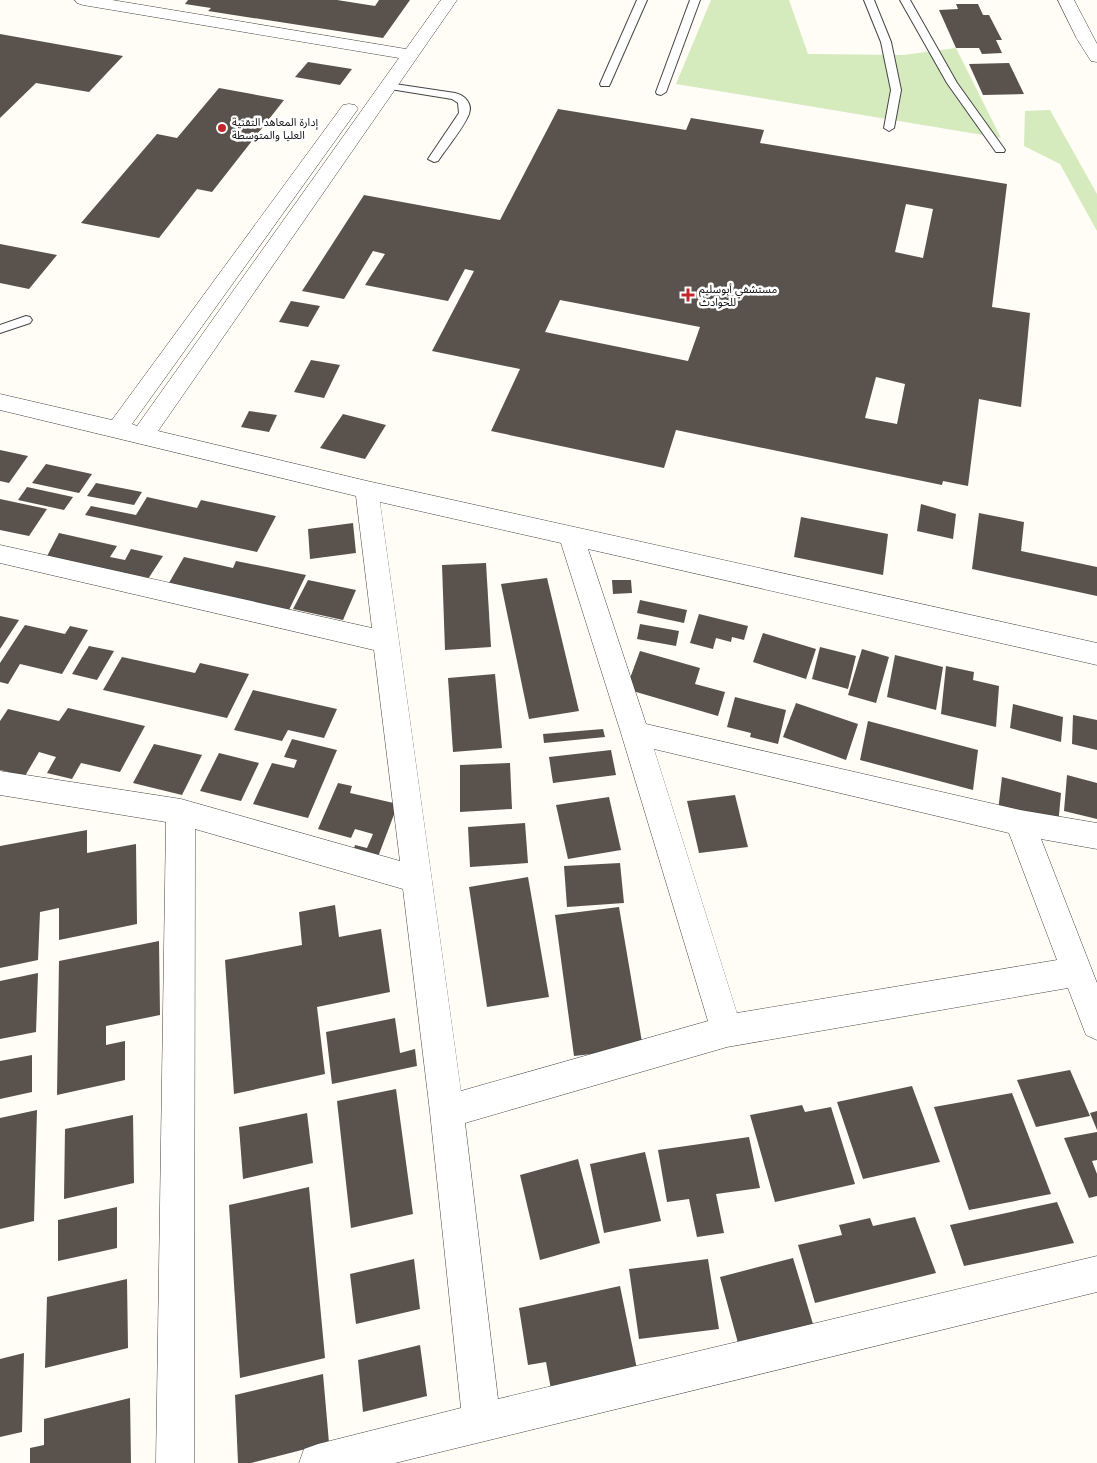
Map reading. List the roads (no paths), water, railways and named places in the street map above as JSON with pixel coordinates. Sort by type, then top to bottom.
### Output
[{"type":"street","points":[[83,0],[394,57]]},
{"type":"street","points":[[149,12],[161,0]]},
{"type":"street","points":[[143,435],[388,86],[394,57],[428,0]]},
{"type":"street","points":[[394,57],[449,0]]},
{"type":"street","points":[[1066,0],[1085,39],[1097,56]]},
{"type":"street","points":[[1082,0],[1097,56]]},
{"type":"street","points":[[117,429],[357,97]]},
{"type":"street","points":[[340,121],[361,125]]},
{"type":"street","points":[[211,299],[234,304]]},
{"type":"street","points":[[0,402],[367,490],[1097,654]]},
{"type":"street","points":[[367,490],[447,1112],[482,1422]]},
{"type":"street","points":[[571,536],[727,1030]]},
{"type":"street","points":[[0,554],[387,642]]},
{"type":"street","points":[[635,734],[1020,823],[1097,836]]},
{"type":"street","points":[[0,783],[182,812],[416,879]]},
{"type":"street","points":[[174,1463],[182,812]]},
{"type":"street","points":[[1020,823],[1097,1024]]},
{"type":"street","points":[[447,1112],[727,1030],[1076,972]]},
{"type":"street","points":[[319,1463],[407,1452],[482,1422],[1097,1274]]},
{"type":"lane","points":[[605,84],[642,0]]},
{"type":"lane","points":[[660,92],[695,0]]},
{"type":"lane","points":[[869,0],[886,42],[896,90],[889,128]]},
{"type":"lane","points":[[906,0],[952,83],[1000,150]]},
{"type":"lane","points":[[388,86],[455,96],[462,99],[465,105],[464,113],[434,159]]},
{"type":"lane","points":[[0,328],[26,320]]},
{"type":"place","name":"إدارة المعاهد التقنية العليا والمتوسطة","points":[[222,128]]},
{"type":"place","name":"مستشفي أبوسليم للحوادث","points":[[688,295]]}]
